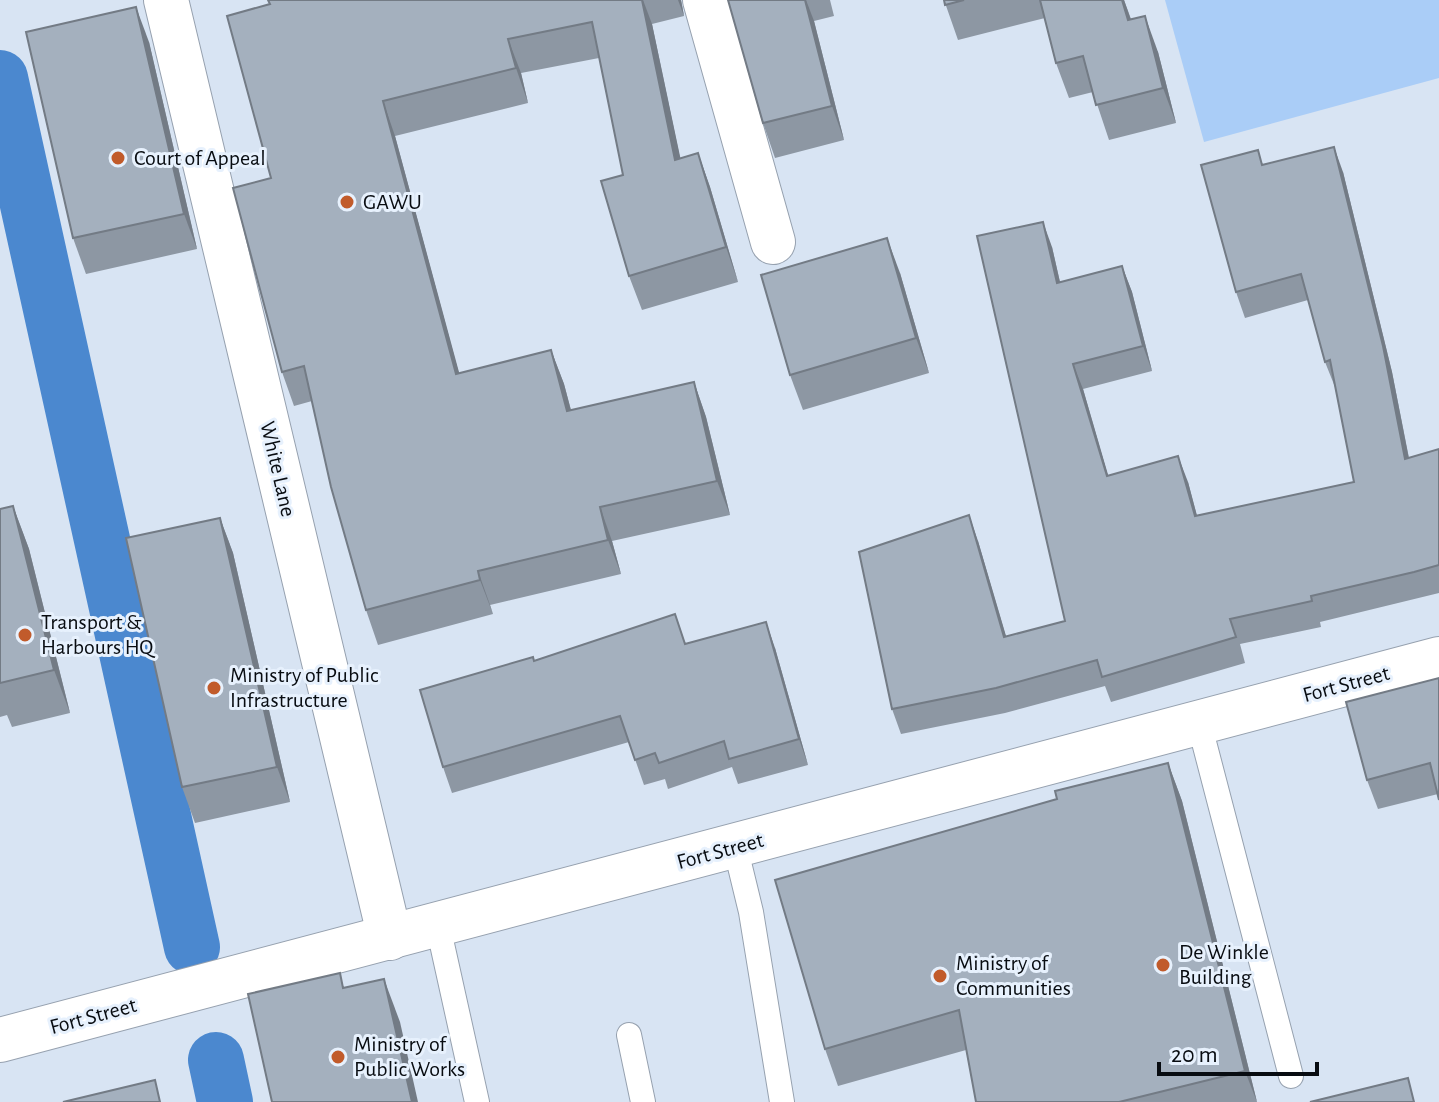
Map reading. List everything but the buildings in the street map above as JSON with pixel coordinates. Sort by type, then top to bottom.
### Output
[{"type":"street","name":"White Lane","points":[[166,0],[390,938]]},
{"type":"street","points":[[705,0],[773,242]]},
{"type":"street","name":"Fort Street","points":[[0,1040],[1439,659]]},
{"type":"lane","points":[[1199,723],[1291,1076]]},
{"type":"lane","points":[[735,846],[751,912],[782,1102]]},
{"type":"lane","points":[[438,926],[477,1102]]},
{"type":"lane","points":[[629,1035],[643,1102]]},
{"type":"shaded area","points":[[1165,0],[1439,0],[1439,78],[1204,142]]},
{"type":"waterway","points":[[0,78],[192,947]]},
{"type":"waterway","points":[[216,1060],[225,1102]]},
{"type":"place","name":"Court of Appeal","points":[[118,158]]},
{"type":"place","name":"GAWU","points":[[347,202]]},
{"type":"place","name":"Transport & Harbours HQ","points":[[25,635]]},
{"type":"place","name":"Ministry of Public Infrastructure","points":[[214,688]]},
{"type":"place","name":"De Winkle Building","points":[[1163,965]]},
{"type":"place","name":"Ministry of Communities","points":[[940,976]]},
{"type":"place","name":"Ministry of Public Works","points":[[338,1057]]}]
